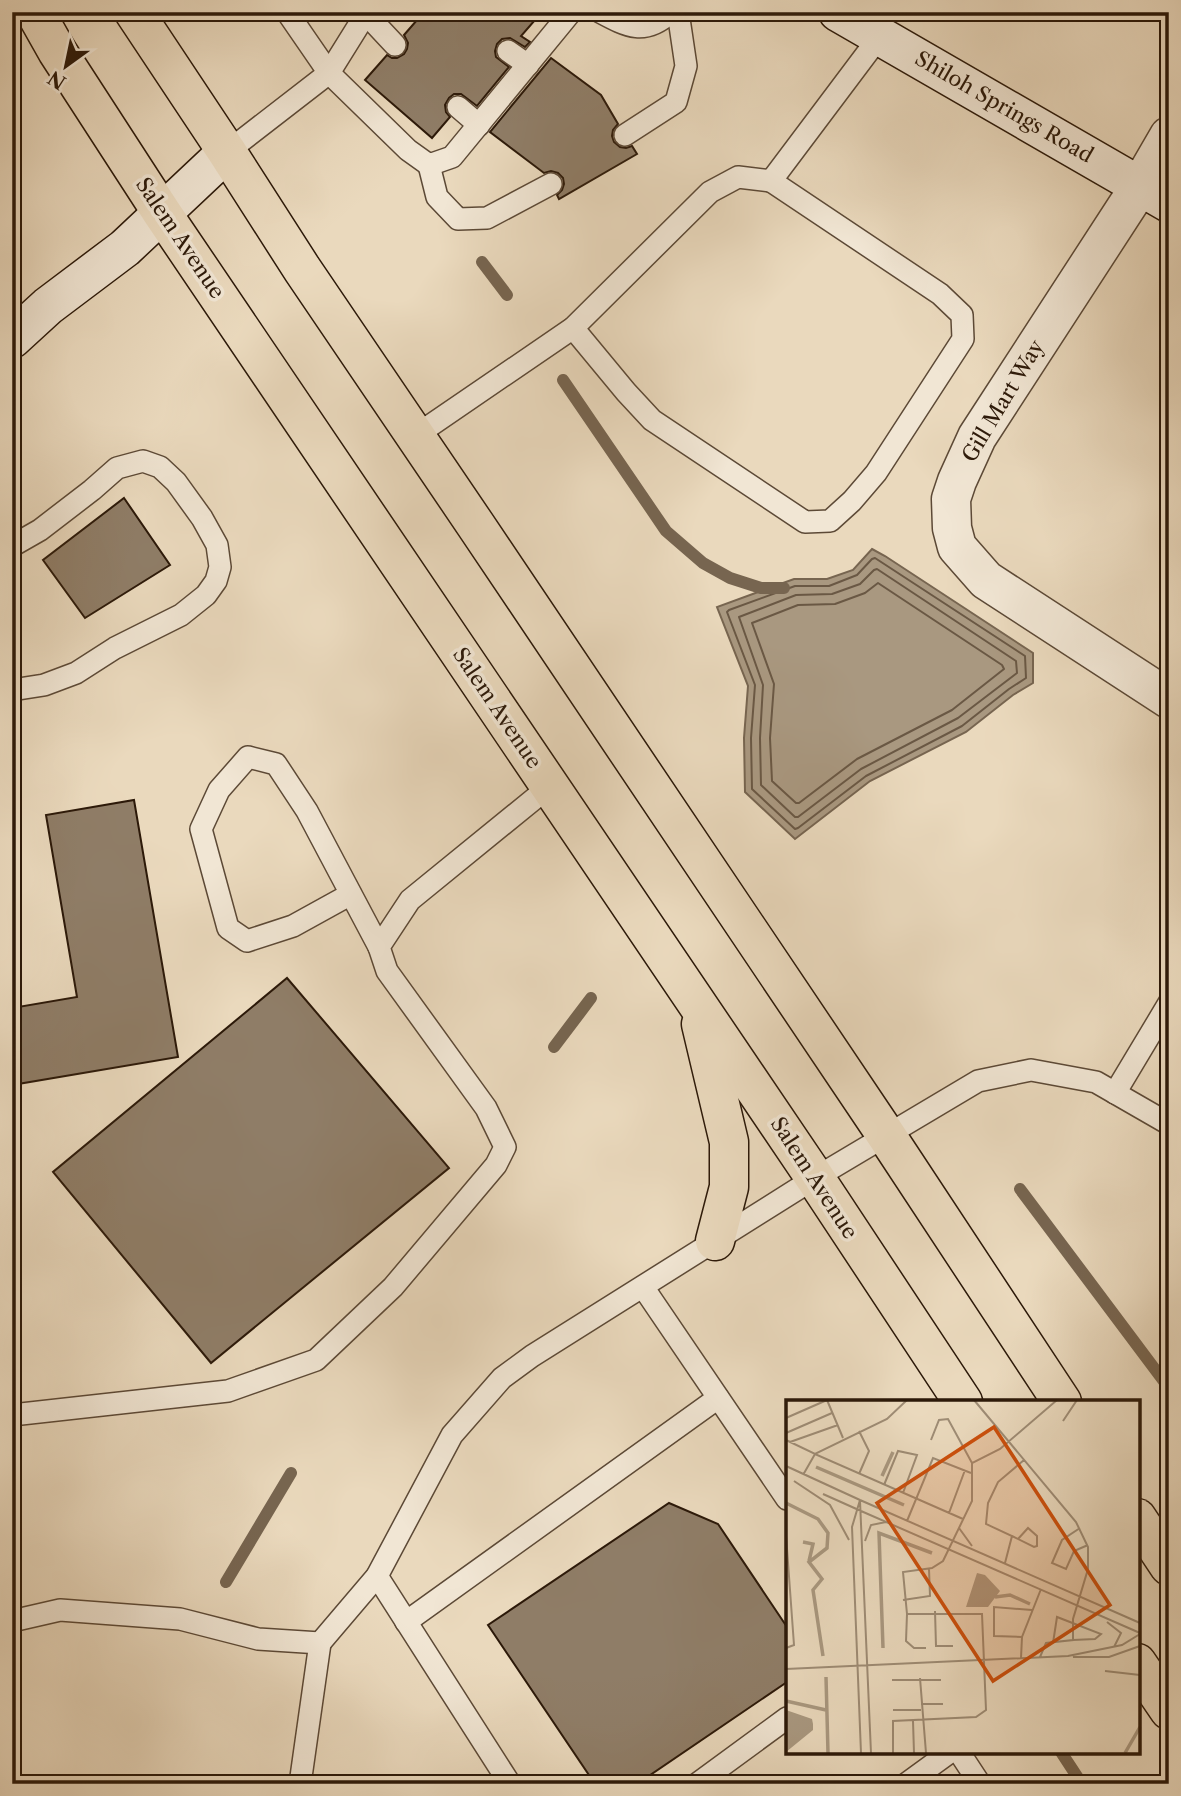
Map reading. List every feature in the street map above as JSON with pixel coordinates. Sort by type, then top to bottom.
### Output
[{"type":"main road","name":"Salem Avenue","points":[[35,12],[57,51],[162,213],[696,1001],[962,1400]]},
{"type":"main road","points":[[134,12],[302,269],[886,1135],[1061,1400]]},
{"type":"main road","points":[[696,1001],[729,1142],[729,1187],[715,1241]]},
{"type":"main road","points":[[1139,1521],[1169,1566]]},
{"type":"main road","points":[[1139,1666],[1169,1710]]},
{"type":"street","name":"Shiloh Springs Road","points":[[838,12],[1154,194]]},
{"type":"street","name":"Gill Mart Way","points":[[1169,136],[1154,194],[977,437],[951,499],[952,528],[957,547],[986,580],[1169,699]]},
{"type":"street","points":[[12,340],[48,306],[125,248],[227,152]]},
{"type":"lane","points":[[286,12],[329,73],[408,150],[429,165],[437,197],[458,219],[487,218],[551,184]]},
{"type":"lane","points":[[429,165],[452,157],[571,12]]},
{"type":"lane","points":[[600,12],[633,28],[660,23],[671,12]]},
{"type":"lane","points":[[625,135],[676,102],[686,66],[678,12]]},
{"type":"lane","points":[[227,152],[329,73],[367,13],[395,45]]},
{"type":"lane","points":[[771,181],[880,36]]},
{"type":"lane","points":[[508,51],[528,65]]},
{"type":"lane","points":[[458,107],[479,125]]},
{"type":"lane","points":[[415,436],[573,328],[710,192],[738,177],[771,181],[940,294],[962,315],[963,339],[876,473],[852,501],[830,521],[805,522],[652,420],[573,328]]},
{"type":"lane","points":[[12,546],[40,530],[117,468],[143,461],[160,467],[176,482],[202,518],[217,545],[220,567],[216,582],[206,595],[181,615],[115,648],[76,673],[44,685],[12,690]]},
{"type":"lane","points":[[12,1415],[228,1391],[316,1360],[393,1287],[496,1165],[505,1147],[486,1108],[387,971],[379,947],[351,894],[307,811],[276,764],[248,757],[219,790],[201,829],[228,928],[247,941],[293,926],[351,894]]},
{"type":"lane","points":[[379,947],[410,900],[550,786]]},
{"type":"lane","points":[[1115,1093],[1169,1003]]},
{"type":"lane","points":[[300,1784],[320,1643],[377,1576],[452,1435],[502,1378],[532,1356],[815,1178],[978,1081],[1031,1070],[1096,1082],[1169,1124]]},
{"type":"lane","points":[[643,1287],[786,1498]]},
{"type":"lane","points":[[406,1622],[719,1398]]},
{"type":"lane","points":[[377,1576],[510,1784]]},
{"type":"lane","points":[[12,1621],[60,1611],[180,1619],[258,1639],[320,1643]]},
{"type":"lane","points":[[697,1784],[786,1719]]},
{"type":"lane","points":[[906,1784],[947,1754]]},
{"type":"lane","points":[[959,1754],[980,1784]]},
{"type":"water","points":[[872,549],[1033,653],[1033,683],[1013,695],[966,732],[870,781],[795,839],[745,792],[744,738],[748,686],[717,607],[794,579],[827,579],[853,570]]},
{"type":"building","points":[[424,12],[542,12],[521,36],[530,42],[525,47],[510,38],[502,39],[497,44],[496,57],[509,67],[477,106],[461,94],[454,94],[449,98],[445,105],[450,117],[432,138],[365,80],[387,55],[397,58],[404,54],[408,43],[404,35]]},
{"type":"building","points":[[551,58],[601,95],[618,124],[613,130],[614,142],[620,147],[632,146],[637,154],[559,199],[557,195],[564,184],[558,173],[544,173],[490,132]]},
{"type":"building","points":[[124,498],[170,565],[85,618],[43,560]]},
{"type":"building","points":[[134,800],[178,1057],[12,1085],[12,1008],[77,997],[46,815]]},
{"type":"building","points":[[287,978],[449,1168],[211,1363],[53,1172]]},
{"type":"building","points":[[669,1503],[718,1524],[786,1626],[786,1683],[637,1784],[595,1784],[488,1625]]},
{"type":"waterway","points":[[482,262],[507,295]]},
{"type":"waterway","points":[[563,380],[666,531],[703,563],[730,578],[761,588],[784,588]]},
{"type":"waterway","points":[[554,1047],[591,998]]},
{"type":"waterway","points":[[1020,1189],[1169,1388]]},
{"type":"waterway","points":[[226,1582],[291,1473]]},
{"type":"waterway","points":[[1062,1754],[1082,1784]]}]
